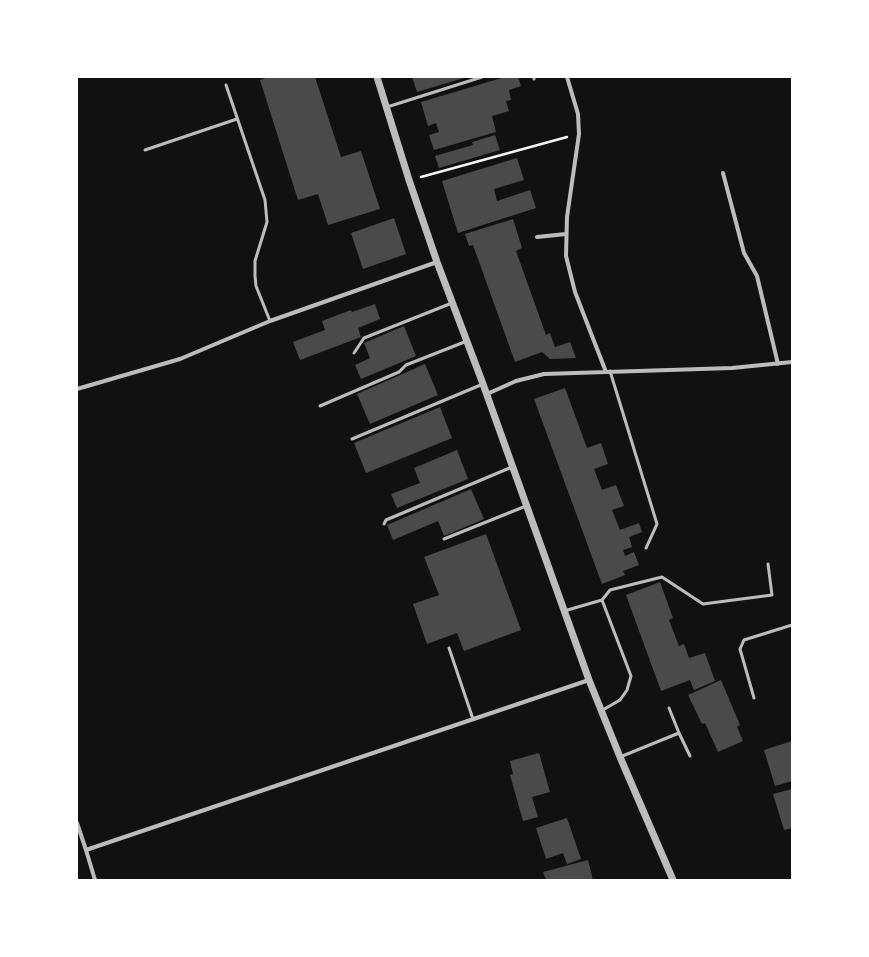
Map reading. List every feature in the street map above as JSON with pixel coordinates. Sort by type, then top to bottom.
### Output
[{"type":"street","points":[[377,77],[409,180],[437,262],[487,394],[600,711],[673,880]]},
{"type":"street","points":[[568,77],[578,114],[579,134],[567,217],[566,256],[575,292],[608,372]]},
{"type":"street","points":[[723,173],[744,253],[757,276],[778,364]]},
{"type":"street","points":[[537,236],[566,234]]},
{"type":"street","points":[[77,389],[180,359],[270,321],[437,262]]},
{"type":"street","points":[[487,394],[516,381],[544,374],[732,368],[792,362]]},
{"type":"street","points":[[86,850],[589,680]]},
{"type":"street","points":[[77,823],[95,880]]},
{"type":"lane","points":[[386,107],[482,77]]},
{"type":"lane","points":[[226,85],[265,200],[267,222],[255,261],[256,286],[270,321]]},
{"type":"lane","points":[[145,150],[237,119]]},
{"type":"lane","points":[[354,353],[364,338],[452,303]]},
{"type":"lane","points":[[320,406],[399,372],[406,365],[467,341]]},
{"type":"lane","points":[[608,372],[657,524],[646,548]]},
{"type":"lane","points":[[352,439],[483,384]]},
{"type":"lane","points":[[384,524],[386,520],[512,467]]},
{"type":"lane","points":[[444,539],[527,506]]},
{"type":"lane","points":[[564,611],[602,600],[610,590],[662,577],[703,604],[772,595],[768,564]]},
{"type":"lane","points":[[600,711],[620,700],[627,690],[631,676],[602,600]]},
{"type":"lane","points":[[754,698],[740,649],[744,640],[792,625]]},
{"type":"lane","points":[[449,648],[473,719]]},
{"type":"lane","points":[[669,708],[690,756]]},
{"type":"lane","points":[[620,757],[679,733]]},
{"type":"path","points":[[409,180],[579,134]]},
{"type":"building","points":[[269,77],[315,77],[341,157],[361,151],[380,209],[328,225],[318,194],[298,200],[260,80]]},
{"type":"building","points":[[412,77],[467,77],[417,92]]},
{"type":"building","points":[[505,77],[518,77],[521,86],[509,90],[511,100],[506,101],[509,111],[492,116],[496,132],[434,150],[429,135],[439,132],[436,123],[428,126],[421,102]]},
{"type":"building","points":[[495,135],[500,150],[439,168],[435,156],[473,145],[472,142]]},
{"type":"building","points":[[517,158],[524,180],[494,189],[497,201],[530,190],[536,208],[458,233],[442,181]]},
{"type":"building","points":[[394,218],[406,254],[363,269],[351,233]]},
{"type":"building","points":[[513,219],[522,248],[516,251],[546,335],[550,333],[555,347],[570,342],[576,358],[550,359],[542,352],[515,362],[473,245],[469,246],[465,234]]},
{"type":"building","points":[[375,304],[380,319],[358,328],[361,337],[300,360],[293,342],[325,330],[322,321],[351,310],[352,312]]},
{"type":"building","points":[[404,326],[416,356],[361,379],[355,365],[370,358],[364,343]]},
{"type":"building","points":[[425,364],[438,395],[370,424],[357,394]]},
{"type":"building","points":[[565,388],[587,448],[601,443],[608,464],[594,469],[602,490],[616,485],[624,506],[612,510],[620,530],[639,523],[642,532],[629,537],[632,547],[623,550],[625,556],[634,552],[639,565],[623,571],[625,575],[602,584],[534,399]]},
{"type":"building","points":[[440,407],[452,438],[366,473],[354,443]]},
{"type":"building","points":[[457,450],[468,479],[397,508],[391,494],[420,483],[414,468]]},
{"type":"building","points":[[471,489],[484,519],[444,536],[438,521],[393,540],[387,525]]},
{"type":"building","points":[[486,534],[521,630],[464,651],[457,633],[427,644],[413,604],[439,595],[424,557]]},
{"type":"building","points":[[660,582],[673,618],[669,620],[679,646],[684,644],[689,658],[705,653],[715,681],[694,690],[690,680],[661,691],[626,595]]},
{"type":"building","points":[[721,680],[740,725],[737,727],[743,741],[718,752],[705,723],[702,724],[688,695]]},
{"type":"building","points":[[792,741],[792,781],[775,786],[764,750]]},
{"type":"building","points":[[539,753],[550,792],[532,797],[538,817],[523,821],[510,775],[513,774],[510,761]]},
{"type":"building","points":[[792,789],[792,828],[784,830],[773,794]]},
{"type":"building","points":[[567,818],[581,859],[567,864],[563,853],[546,859],[536,828]]},
{"type":"building","points":[[588,860],[593,880],[546,880],[543,872]]}]
